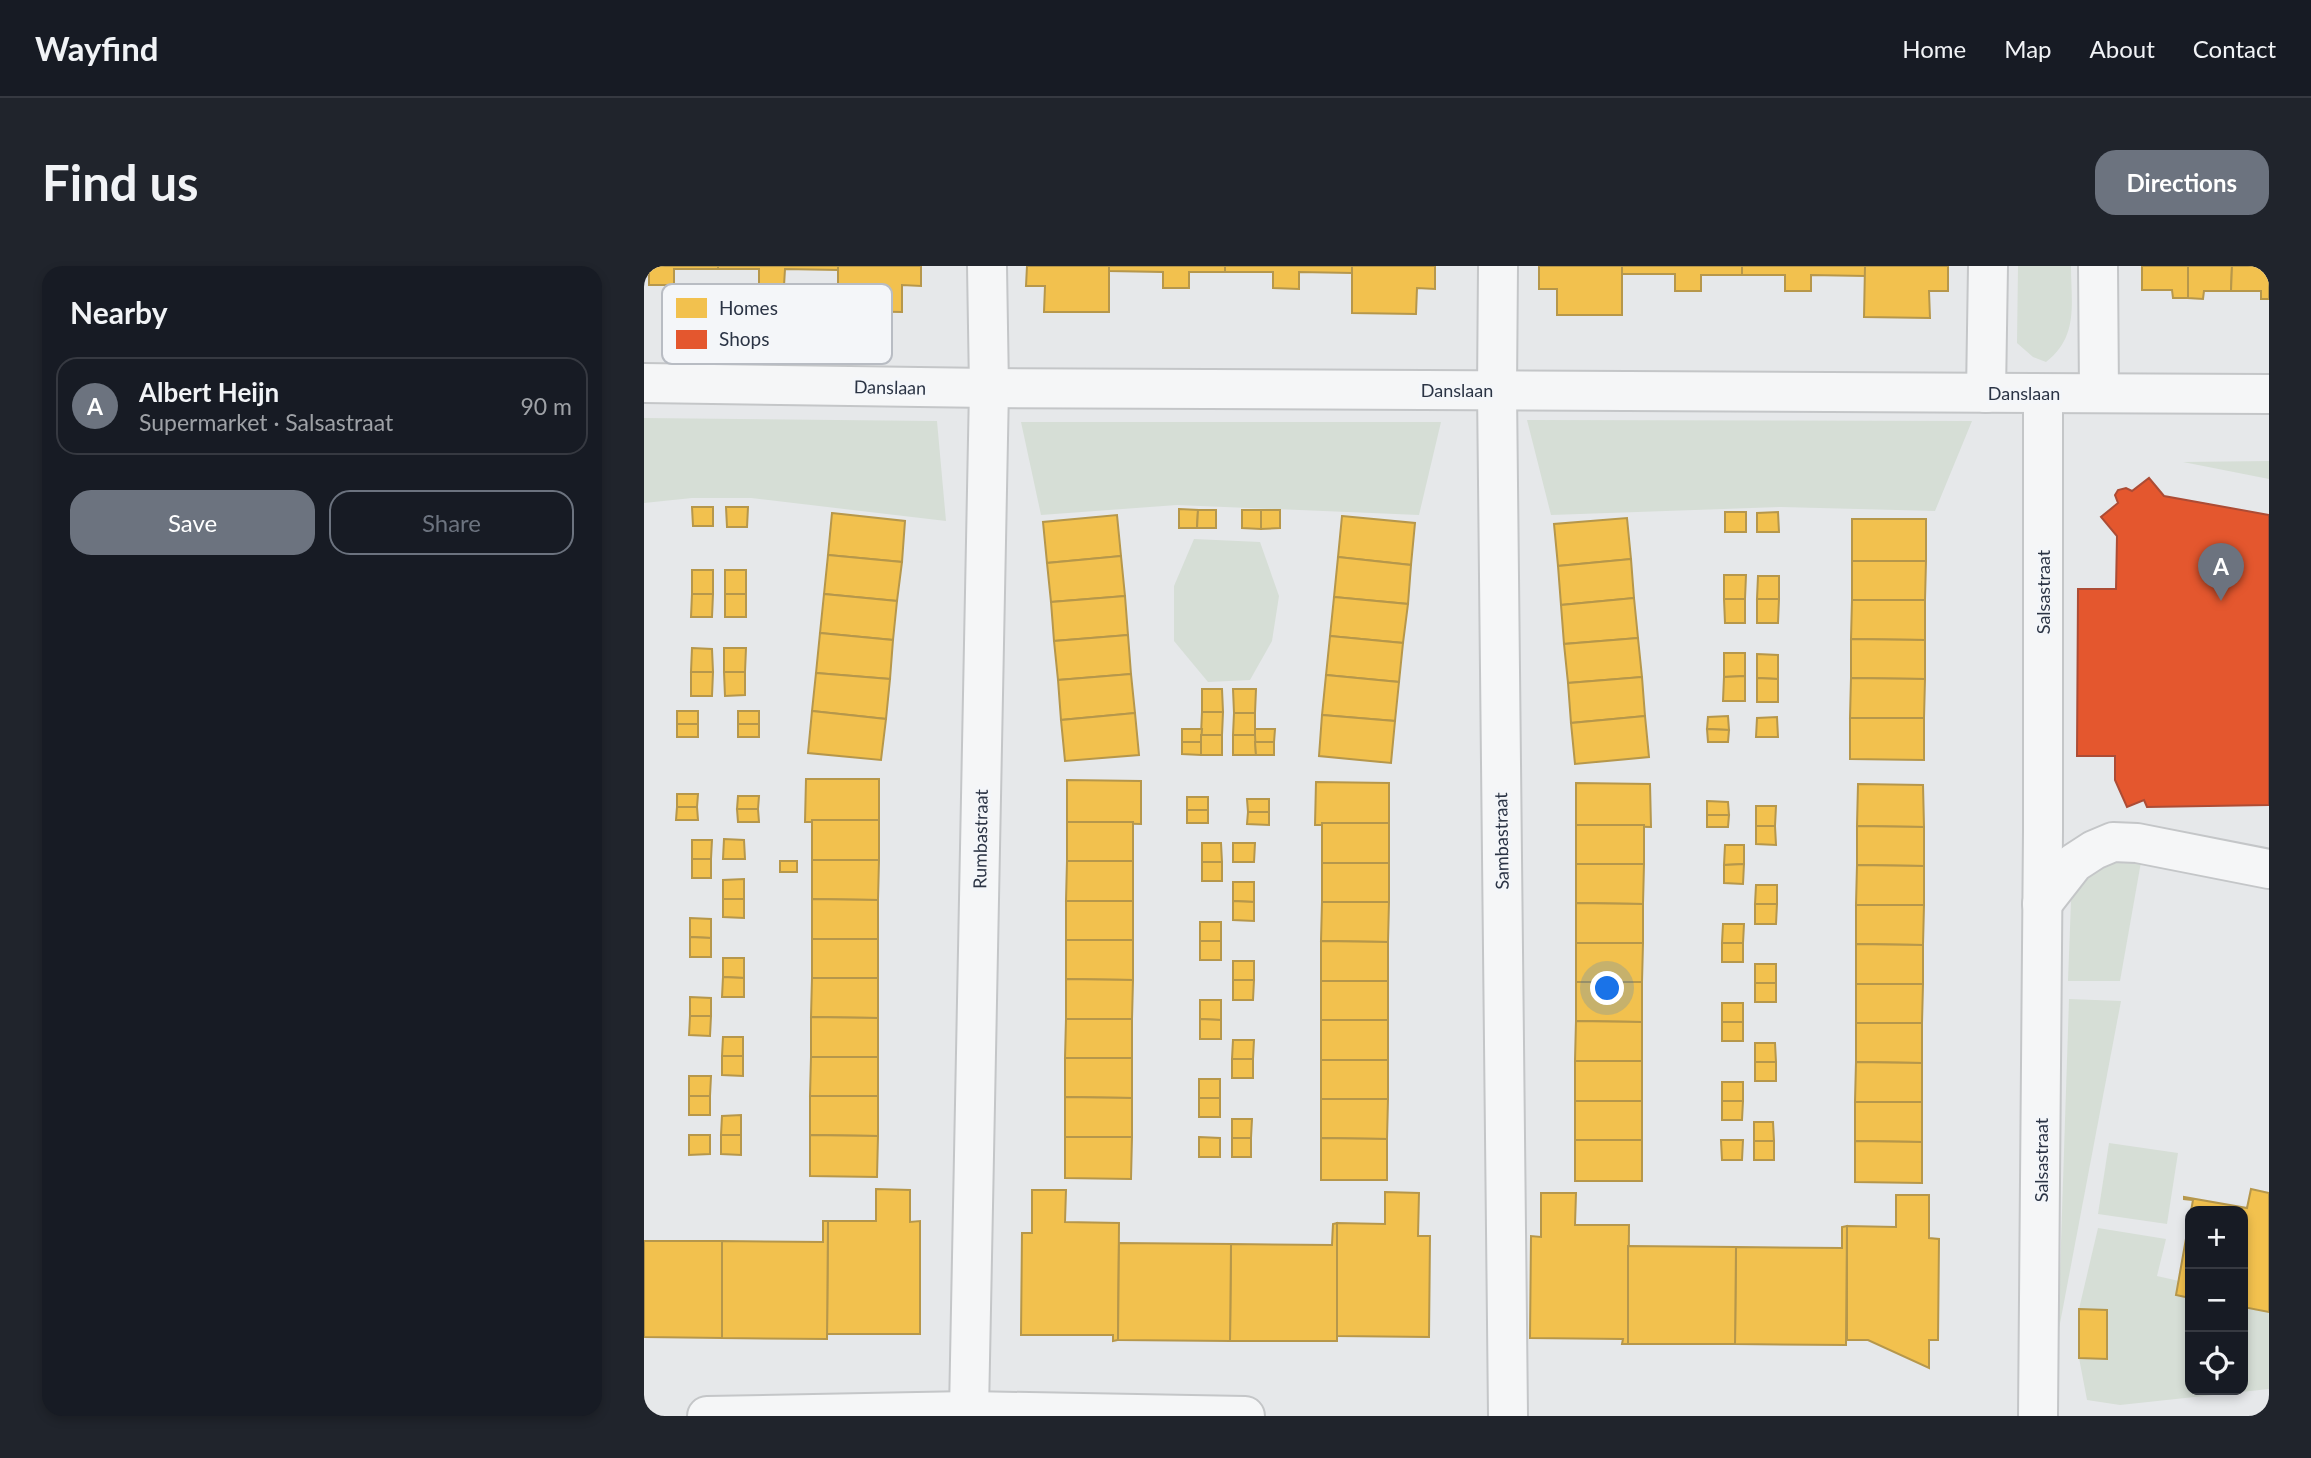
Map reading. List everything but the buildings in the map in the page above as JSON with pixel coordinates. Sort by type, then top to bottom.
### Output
[{"type":"street","name":"Rumbastraat","points":[[968,1411],[989,388],[987,266]]},
{"type":"street","name":"Sambastraat","points":[[1498,266],[1508,1416]]},
{"type":"street","points":[[1986,393],[1988,266]]},
{"type":"street","points":[[2098,266],[2099,392]]},
{"type":"street","name":"Danslaan","points":[[644,383],[989,388],[2269,394]]},
{"type":"street","name":"Salsastraat","points":[[2038,1416],[2043,831],[2043,394]]},
{"type":"street","points":[[2043,831],[2137,843],[2269,869]]},
{"type":"street","points":[[2042,904],[2074,863],[2113,842]]},
{"type":"street","points":[[707,1416],[968,1411],[1245,1416]]},
{"type":"shaded area","points":[[2018,266],[2071,266],[2072,306],[2068,330],[2064,342],[2046,362],[2033,357],[2017,343]]},
{"type":"shaded area","points":[[644,418],[937,421],[946,521],[751,498],[692,498],[644,503]]},
{"type":"shaded area","points":[[1527,420],[1972,421],[1935,511],[1781,507],[1551,515]]},
{"type":"shaded area","points":[[1021,422],[1441,422],[1419,515],[1177,505],[1041,515]]},
{"type":"shaded area","points":[[2269,461],[2269,479],[2183,462]]},
{"type":"shaded area","points":[[1194,539],[1260,542],[1279,596],[1272,641],[1250,680],[1208,682],[1174,641],[1174,586]]},
{"type":"shaded area","points":[[2101,860],[2141,862],[2120,981],[2068,981],[2071,901],[2084,869]]},
{"type":"shaded area","points":[[2069,999],[2121,1001],[2058,1334]]},
{"type":"shaded area","points":[[2109,1143],[2178,1153],[2167,1224],[2098,1214]]},
{"type":"shaded area","points":[[2098,1228],[2166,1239],[2157,1276],[2185,1282],[2185,1395],[2213,1395],[2120,1405],[2087,1400],[2079,1358],[2107,1358],[2107,1310],[2079,1309]]},
{"type":"shaded area","points":[[2248,1307],[2269,1311],[2269,1389],[2248,1391]]},
{"type":"place","name":"Albert Heijn","points":[[2221,601]]}]
